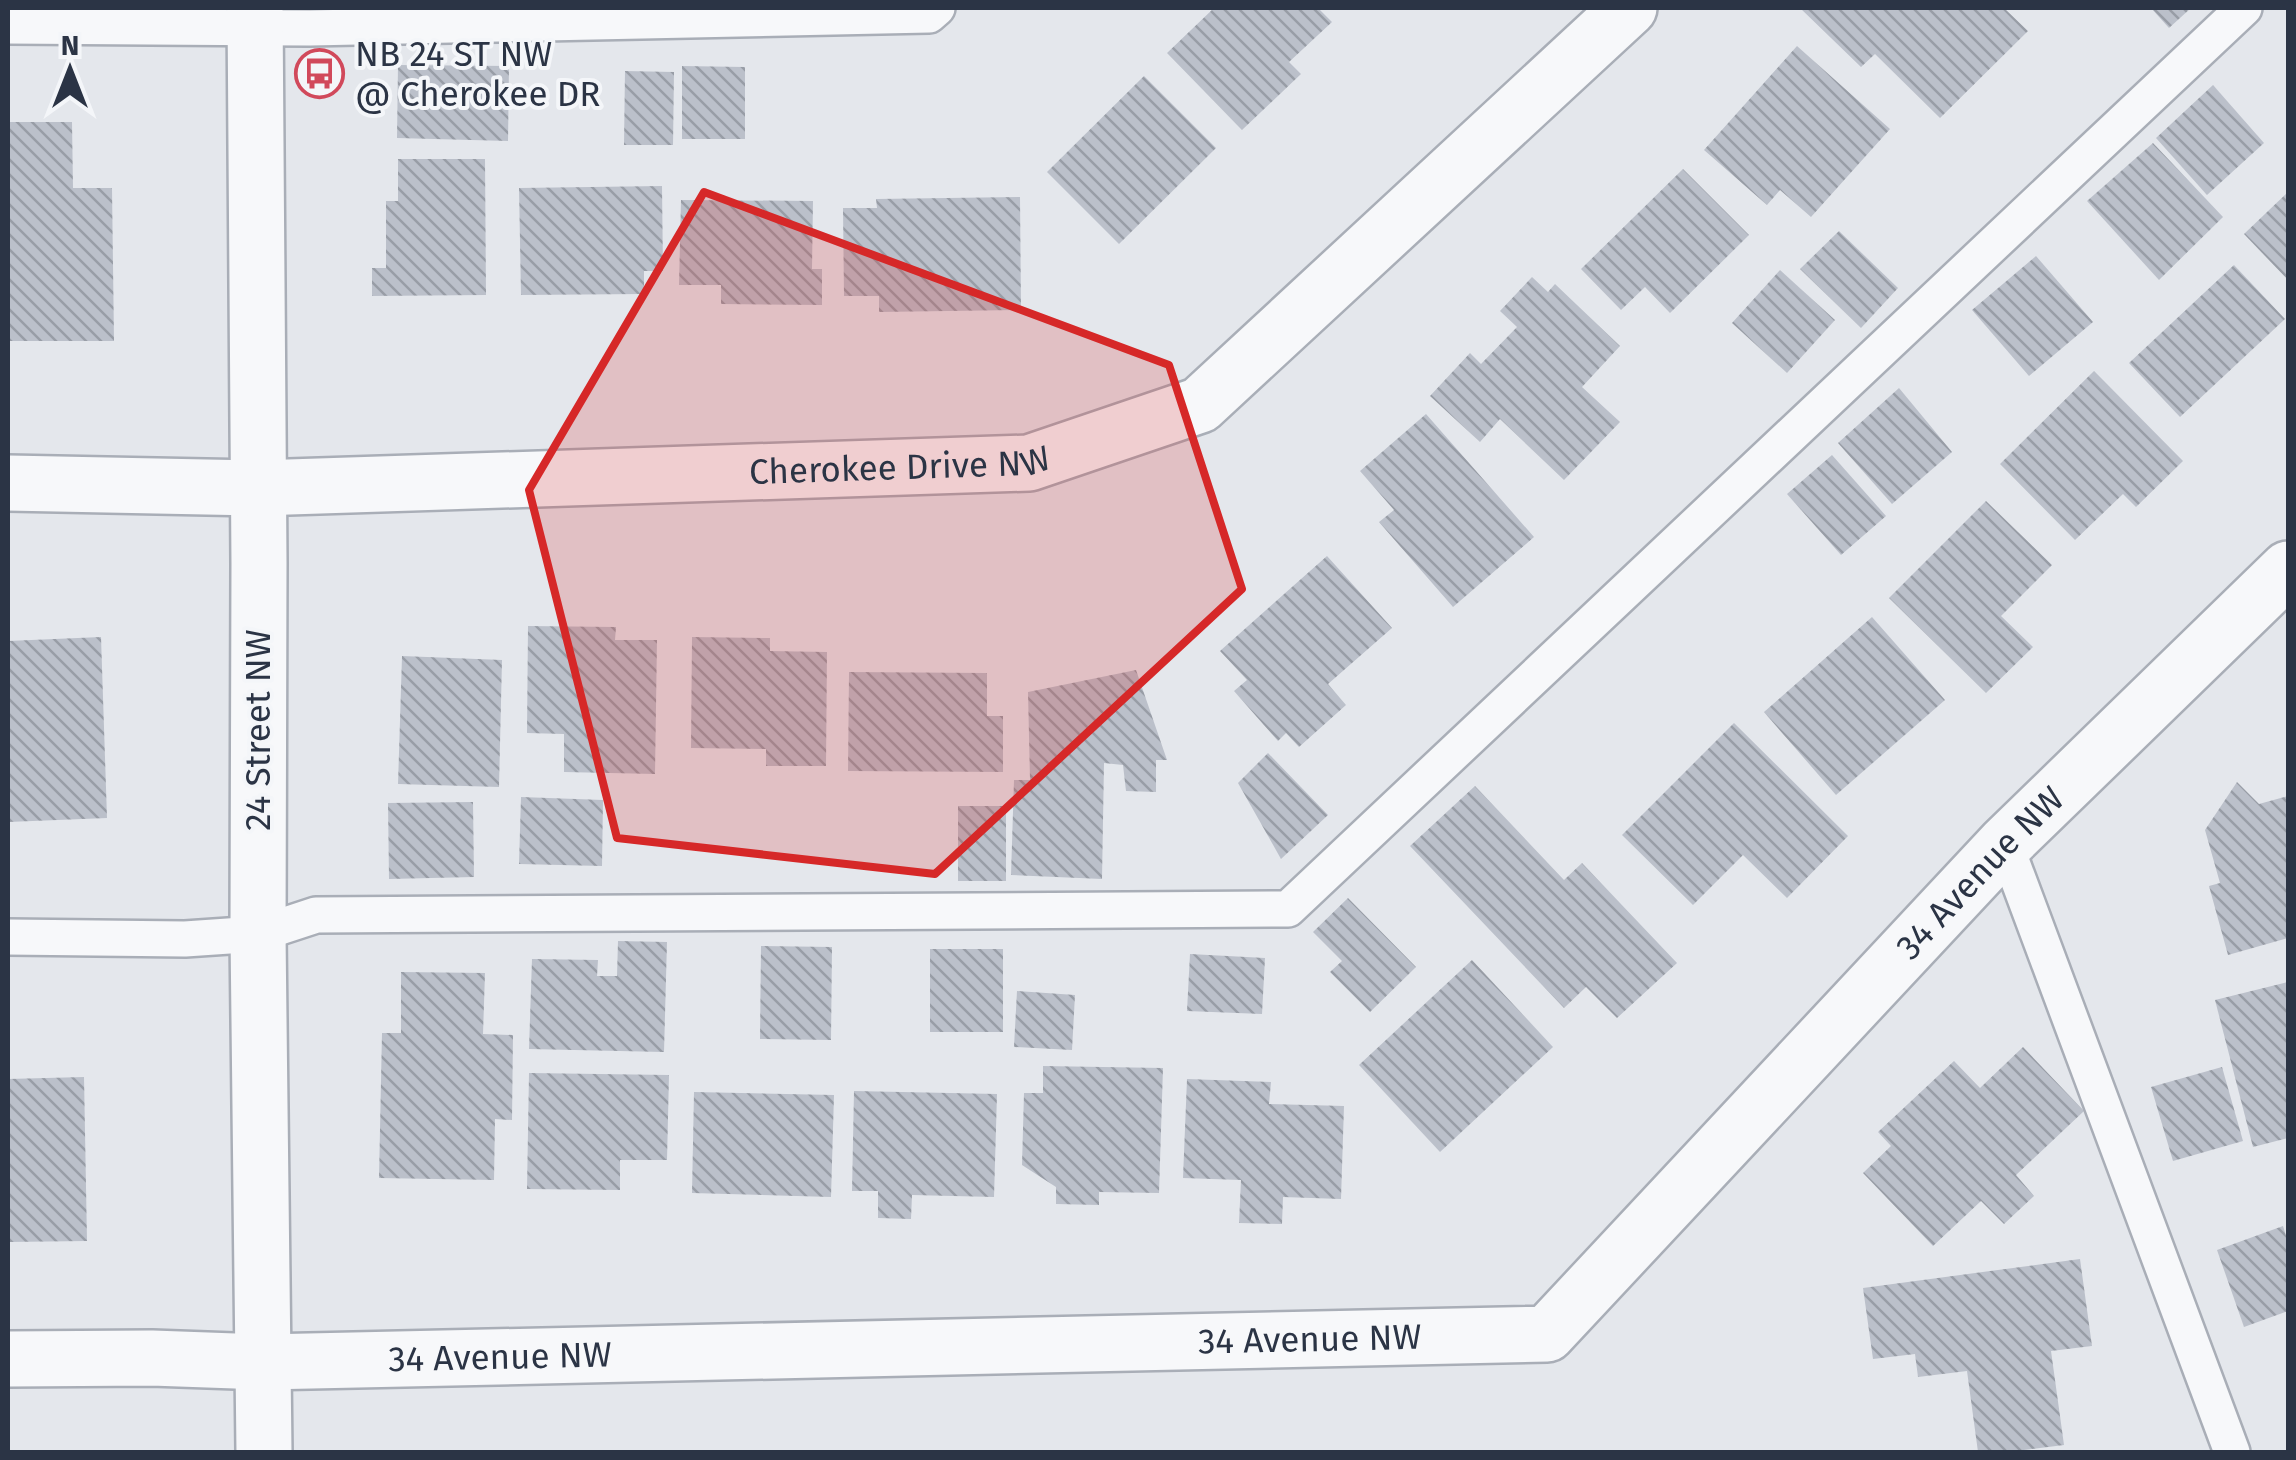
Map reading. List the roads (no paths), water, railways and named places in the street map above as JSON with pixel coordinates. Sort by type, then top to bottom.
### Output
[{"type":"street","name":"Cherokee Drive NW","points":[[8,483],[258,488],[1029,463],[1200,404],[1628,8]]},
{"type":"street","name":"24 Street NW","points":[[255,18],[264,1452]]},
{"type":"street","name":"34 Avenue NW","points":[[8,1358],[264,1362],[1547,1334],[2005,844],[2288,569]]},
{"type":"lane","points":[[8,26],[255,18],[929,15],[937,8]]},
{"type":"lane","points":[[8,937],[185,940],[258,934],[316,915],[1288,909],[2244,8]]},
{"type":"lane","points":[[2005,844],[2232,1452]]},
{"type":"place","name":"NB 24 ST NW @ Cherokee DR","points":[[320,74]]}]
